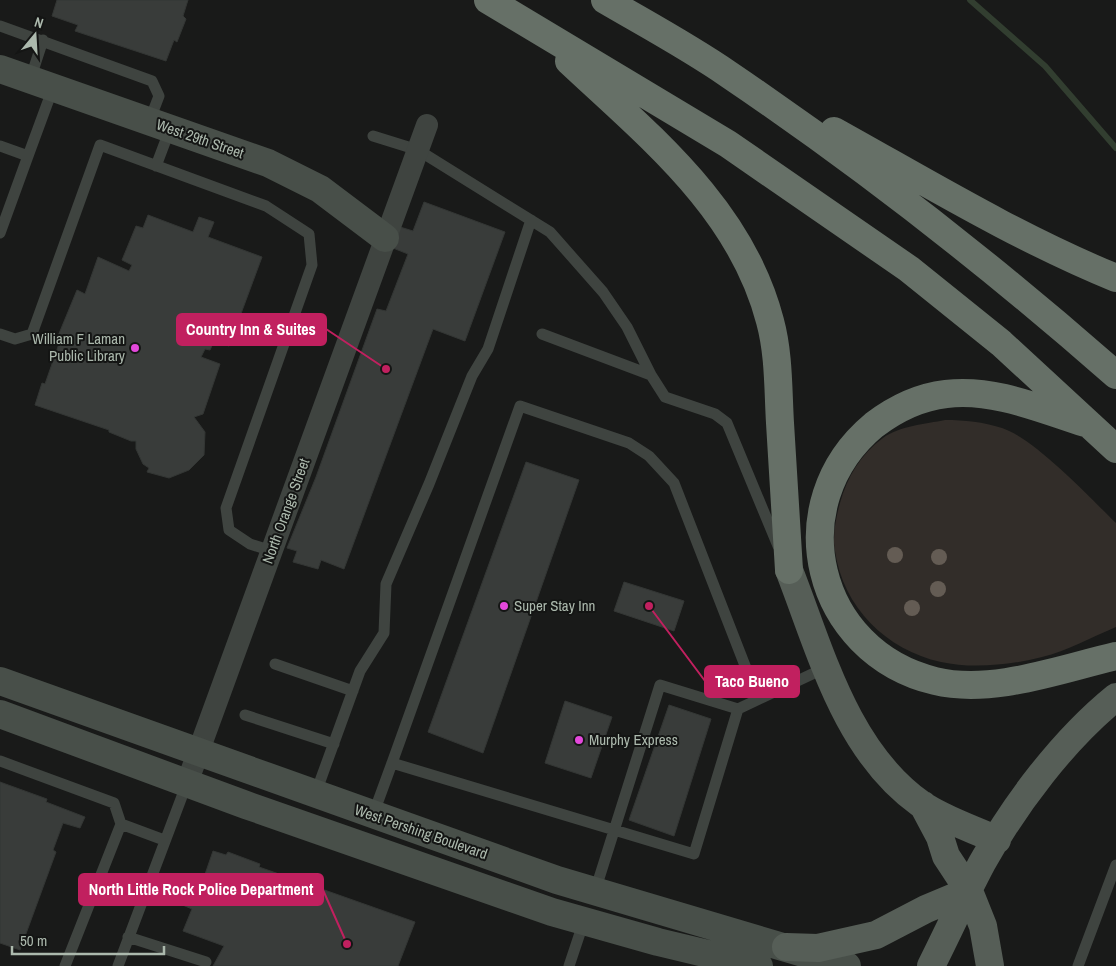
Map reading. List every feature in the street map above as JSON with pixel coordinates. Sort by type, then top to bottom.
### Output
[{"type":"highway","points":[[488,0],[728,144],[909,269],[1001,343],[1116,448]]},
{"type":"highway","points":[[605,0],[727,73],[1025,236],[1070,259],[1116,278]]},
{"type":"highway","points":[[534,27],[653,138],[689,176],[730,230],[750,264],[769,316],[777,362],[789,570]]},
{"type":"highway","points":[[727,73],[949,235],[1033,302],[1116,375]]},
{"type":"highway","points":[[1092,425],[991,395],[946,394],[927,397],[905,406],[885,417],[860,437],[835,472],[821,517],[819,543],[824,574],[836,605],[850,628],[883,659],[910,674],[935,681],[978,685],[1024,679],[1116,656]]},
{"type":"main road","name":"West 29th Street","points":[[0,69],[268,163],[302,178],[339,202],[385,238]]},
{"type":"main road","points":[[789,570],[841,702],[862,742],[890,777],[923,806],[997,840]]},
{"type":"main road","name":"West Pershing Boulevard","points":[[0,681],[373,816],[595,891],[847,966]]},
{"type":"main road","points":[[931,966],[997,840],[1032,789],[1083,727],[1116,697]]},
{"type":"main road","points":[[0,714],[552,912],[658,942],[705,958],[759,966]]},
{"type":"main road","points":[[923,806],[940,837],[946,856],[969,891],[983,926],[990,966]]},
{"type":"main road","points":[[786,947],[818,948],[876,935],[926,909],[969,891]]},
{"type":"street","name":"North Orange Street","points":[[187,782],[427,125]]},
{"type":"lane","points":[[0,26],[152,81],[159,96],[156,166]]},
{"type":"lane","points":[[0,233],[28,156],[42,84],[43,40]]},
{"type":"lane","points":[[373,136],[418,150],[550,232],[603,292],[627,327],[651,375],[665,397],[715,414],[727,423],[789,570]]},
{"type":"lane","points":[[0,334],[15,339],[32,334],[100,145],[266,206],[309,234],[312,265],[226,508],[229,530],[250,544],[272,551]]},
{"type":"lane","points":[[0,146],[28,156]]},
{"type":"lane","points":[[315,795],[360,671],[384,634],[386,584],[429,484],[472,376],[488,349],[531,220]]},
{"type":"lane","points":[[542,334],[651,375]]},
{"type":"lane","points":[[373,816],[520,406],[629,443],[649,456],[674,484],[758,699]]},
{"type":"lane","points":[[275,664],[353,691]]},
{"type":"lane","points":[[595,891],[660,685],[738,708],[827,667]]},
{"type":"lane","points":[[392,762],[694,854],[738,708]]},
{"type":"lane","points":[[245,715],[334,744]]},
{"type":"lane","points":[[0,761],[114,803],[121,824],[65,966]]},
{"type":"lane","points":[[118,966],[187,782]]},
{"type":"lane","points":[[121,824],[164,840]]},
{"type":"lane","points":[[1078,966],[1116,865]]},
{"type":"lane","points":[[568,966],[584,921]]},
{"type":"lane","points":[[128,937],[206,962]]},
{"type":"shaded area","points":[[945,420],[988,424],[1015,434],[1061,470],[1116,523],[1116,627],[1070,648],[1042,657],[1005,664],[978,666],[941,662],[921,656],[885,636],[870,623],[847,590],[834,545],[837,514],[843,493],[856,467],[868,451],[883,438],[905,428]]},
{"type":"building","points":[[57,0],[188,0],[183,16],[186,19],[177,42],[174,40],[166,61],[75,31],[78,25],[52,16]]},
{"type":"building","points":[[424,202],[505,232],[465,341],[433,329],[344,569],[321,560],[318,569],[293,562],[297,551],[287,548],[316,477],[377,309],[386,311],[408,254],[393,248],[400,227],[413,231]]},
{"type":"building","name":"William F Laman Public Library","points":[[148,215],[193,232],[199,217],[214,222],[208,237],[262,257],[229,346],[214,341],[210,350],[205,349],[201,357],[220,364],[203,414],[194,417],[205,432],[204,455],[189,470],[169,478],[147,472],[149,468],[143,464],[136,449],[136,441],[131,441],[109,432],[109,430],[35,405],[42,383],[45,384],[61,338],[58,336],[77,290],[85,294],[98,257],[129,271],[132,265],[122,260],[136,226],[143,228]]},
{"type":"building","name":"Super Stay Inn","points":[[526,462],[579,480],[483,753],[428,732]]},
{"type":"building","points":[[624,582],[684,601],[674,631],[614,611]]},
{"type":"building","name":"Murphy Express","points":[[565,701],[612,717],[591,778],[545,763]]},
{"type":"building","name":"Murphy Express","points":[[669,705],[711,719],[674,836],[629,820]]},
{"type":"building","points":[[0,782],[47,799],[46,802],[85,817],[80,828],[63,823],[53,850],[56,852],[20,950],[0,943]]},
{"type":"building","points":[[213,851],[226,855],[228,852],[260,864],[259,867],[279,874],[275,885],[295,892],[299,881],[415,922],[398,966],[213,966],[224,946],[183,931],[192,909],[178,903],[188,877],[202,883]]},
{"type":"waterway","points":[[970,0],[1045,66],[1116,148]]},
{"type":"place","name":"William F Laman Public Library","points":[[135,348]]},
{"type":"place","name":"Country Inn & Suites","points":[[386,369]]},
{"type":"place","name":"Super Stay Inn","points":[[504,606]]},
{"type":"place","name":"Taco Bueno","points":[[649,606]]},
{"type":"place","name":"Murphy Express","points":[[579,740]]},
{"type":"place","name":"North Little Rock Police Department","points":[[347,944]]}]
